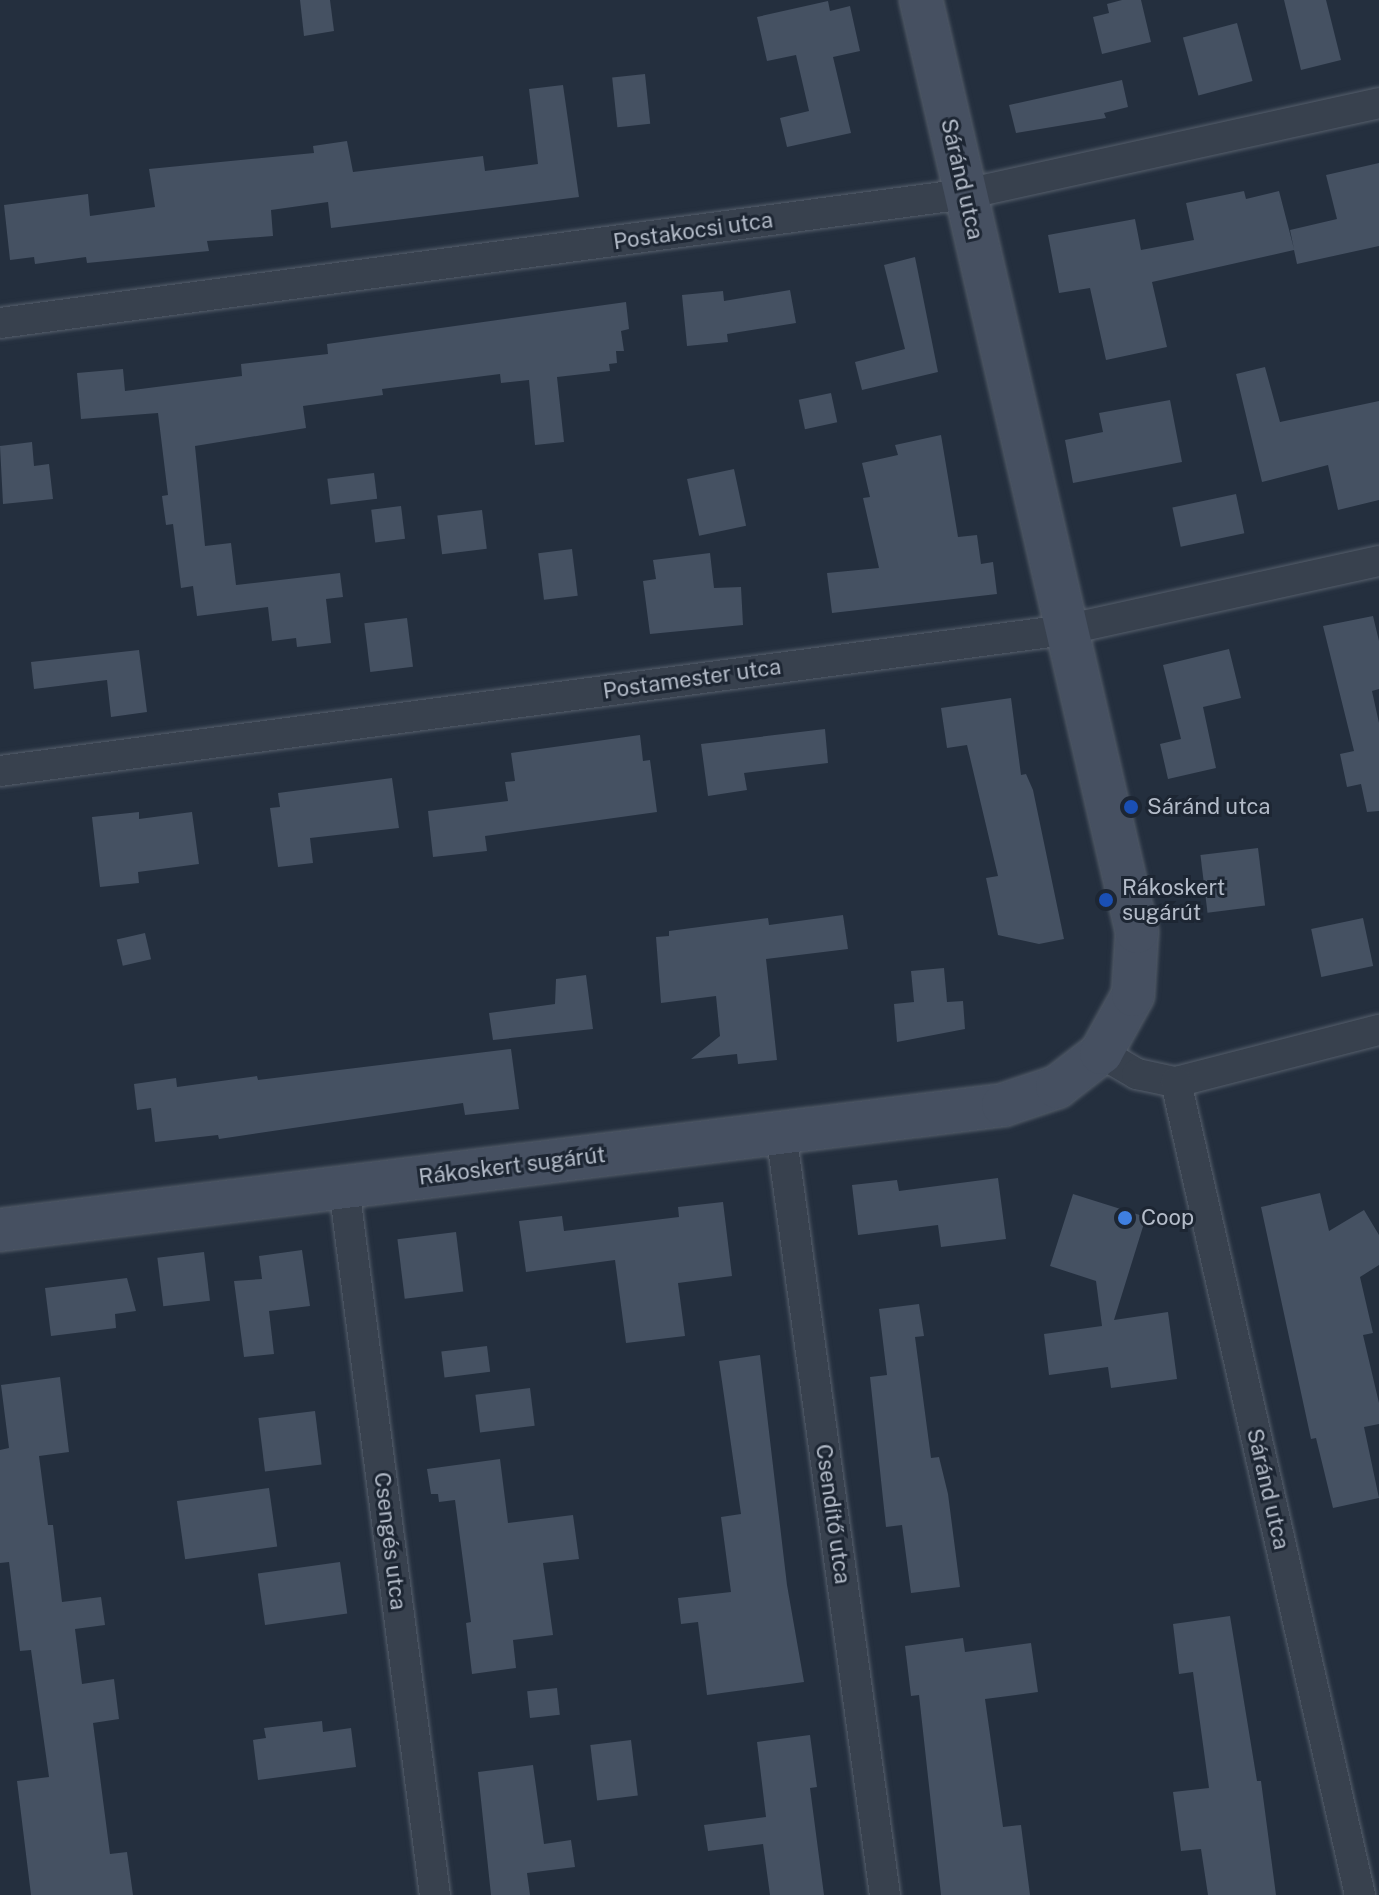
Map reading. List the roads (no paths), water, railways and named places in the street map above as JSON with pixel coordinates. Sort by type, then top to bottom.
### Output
[{"type":"street","name":"Sáránd utca","points":[[921,0],[1137,932],[1133,995],[1101,1053]]},
{"type":"street","name":"Postakocsi utca","points":[[0,323],[966,194],[1379,103]]},
{"type":"street","name":"Postamester utca","points":[[0,771],[1065,630],[1379,561]]},
{"type":"street","points":[[1101,1053],[1137,1074],[1176,1082],[1379,1030]]},
{"type":"street","name":"Rákoskert sugárút","points":[[0,1230],[1030,1099],[1082,1072],[1101,1053]]},
{"type":"street","name":"Sáránd utca","points":[[1176,1082],[1360,1895]]},
{"type":"street","name":"Csendítő utca","points":[[781,1132],[885,1895]]},
{"type":"street","name":"Csengés utca","points":[[344,1187],[435,1895]]},
{"type":"place","name":"Sáránd utca","points":[[1131,807]]},
{"type":"place","name":"Rákoskert sugárút","points":[[1106,900]]},
{"type":"place","name":"Coop","points":[[1125,1218]]}]
